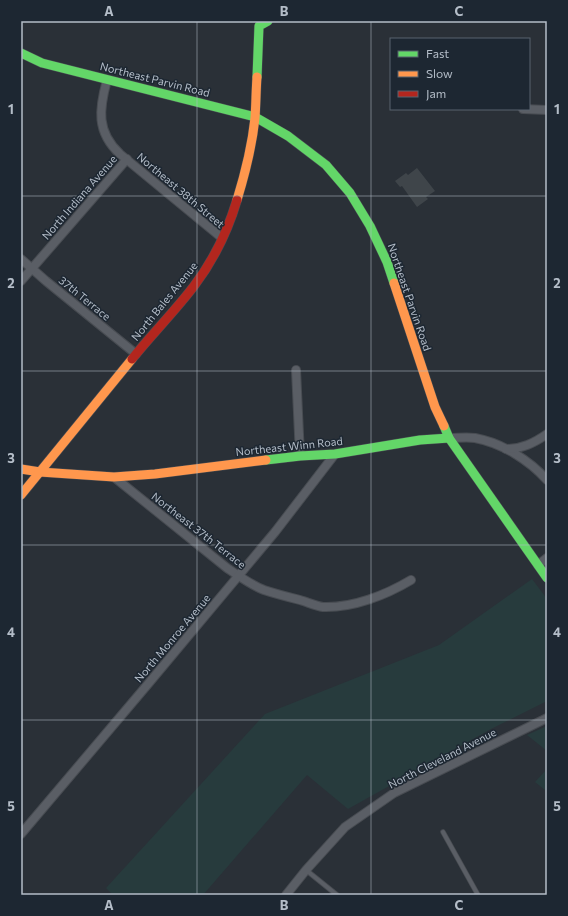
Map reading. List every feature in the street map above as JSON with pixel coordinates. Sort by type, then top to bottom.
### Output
[{"type":"street","name":"North Bales Avenue","points":[[21,495],[136,354],[194,286],[222,238],[235,206],[243,180],[251,143],[255,117],[258,23],[268,21]]},
{"type":"street","name":"Northeast Parvin Road","points":[[21,53],[42,63],[255,117],[288,136],[326,166],[350,193],[370,226],[387,262],[435,407],[450,438],[547,578]]},
{"type":"street","name":"North Indiana Avenue","points":[[21,281],[127,159],[111,145],[102,127],[102,97],[107,80]]},
{"type":"street","points":[[530,109],[547,110]]},
{"type":"street","name":"Northeast 38th Street","points":[[127,159],[222,238]]},
{"type":"street","name":"37th Terrace","points":[[21,259],[136,354]]},
{"type":"street","points":[[296,370],[300,456]]},
{"type":"street","points":[[506,449],[519,448],[531,444],[547,434]]},
{"type":"street","name":"Northeast Winn Road","points":[[21,469],[40,472],[114,477],[155,474],[300,456],[335,454],[420,440],[474,438],[506,449],[540,472],[547,480]]},
{"type":"street","name":"North Monroe Avenue","points":[[21,834],[275,532],[335,454]]},
{"type":"street","name":"Northeast 37th Terrace","points":[[114,477],[238,576],[266,590],[322,607],[345,605],[372,598],[388,592],[411,580]]},
{"type":"street","points":[[538,565],[547,558]]},
{"type":"street","name":"North Cleveland Avenue","points":[[286,895],[306,870],[345,827],[394,793],[547,718]]},
{"type":"lane","points":[[443,832],[478,895]]},
{"type":"lane","points":[[306,870],[337,895]]},
{"type":"green space","points":[[532,579],[547,599],[547,701],[491,729],[348,809],[307,775],[203,895],[113,895],[106,888],[265,714],[439,645]]},
{"type":"green space","points":[[547,726],[547,751],[527,735]]},
{"type":"green space","points":[[547,769],[547,789],[545,790],[535,782]]},
{"type":"building","points":[[417,168],[435,191],[426,197],[428,199],[417,207],[402,186],[400,187],[395,181],[406,173],[408,175]]},
{"type":"traffic: fast","points":[[257,77],[259,26],[268,21]]},
{"type":"traffic: fast","points":[[21,53],[42,63],[255,117],[288,136],[326,165],[350,193],[370,226],[387,262],[394,283]]},
{"type":"traffic: fast","points":[[444,426],[449,438],[547,578]]},
{"type":"traffic: fast","points":[[266,460],[335,454],[420,440],[449,438]]},
{"type":"traffic: slow","points":[[237,200],[252,139],[255,118],[257,77]]},
{"type":"traffic: slow","points":[[394,283],[435,407],[444,426]]},
{"type":"traffic: slow","points":[[21,495],[132,359]]},
{"type":"traffic: slow","points":[[21,469],[40,472],[114,477],[155,474],[266,460]]},
{"type":"traffic: jam","points":[[132,359],[201,276],[219,245],[237,200]]}]
